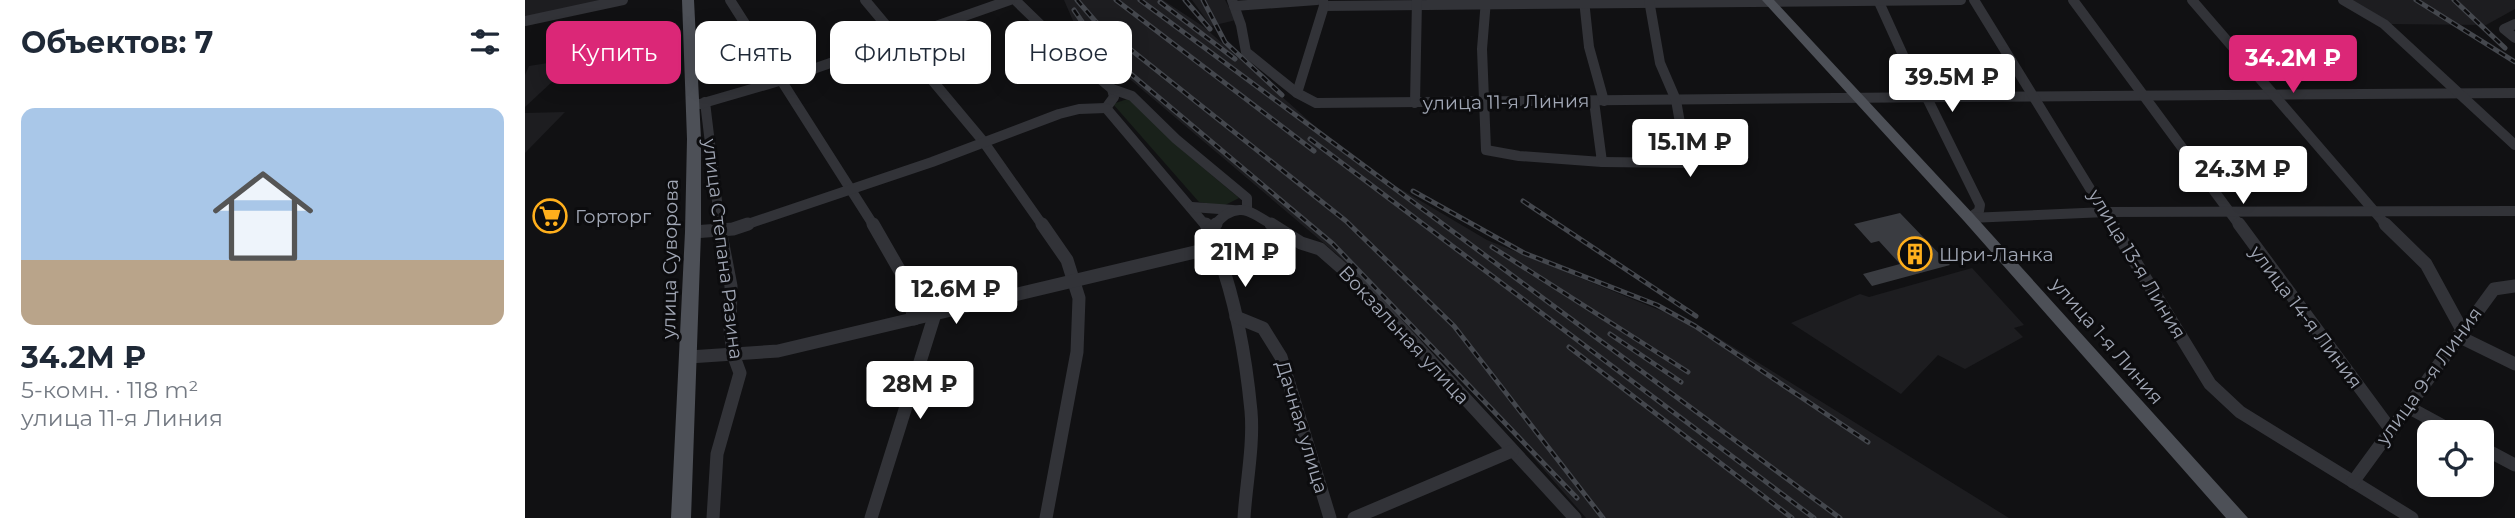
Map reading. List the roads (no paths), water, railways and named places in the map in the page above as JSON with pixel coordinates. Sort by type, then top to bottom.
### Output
[{"type":"main road","name":"улица Суворова","points":[[681,518],[699,104],[691,1]]},
{"type":"main road","name":"улица 1-я Линия","points":[[1770,1],[2238,518]]},
{"type":"street","points":[[525,21],[623,0]]},
{"type":"street","points":[[730,0],[743,21]]},
{"type":"street","points":[[865,0],[882,21]]},
{"type":"street","points":[[949,21],[1010,0]]},
{"type":"street","points":[[1015,0],[1074,57],[1112,89],[1132,96],[1176,139],[1247,198],[1240,210],[1219,220],[1209,232]]},
{"type":"street","points":[[1879,0],[1918,88],[1927,98],[1980,205],[1979,211],[1969,218]]},
{"type":"street","points":[[1321,2],[1297,93],[1246,52],[1233,3],[1321,2],[1961,0]]},
{"type":"street","name":"улица 13-я Линия","points":[[1974,0],[2210,384],[2240,412],[2412,518]]},
{"type":"street","name":"улица 14-я Линия","points":[[2073,0],[2228,214],[2391,430]]},
{"type":"street","points":[[2192,0],[2371,210],[2426,264],[2437,280],[2460,333],[2515,364]]},
{"type":"street","points":[[2343,0],[2383,24],[2515,145]]},
{"type":"street","points":[[1486,2],[1482,49],[1486,150],[1519,156],[1602,162],[1687,163],[1676,100],[1660,63],[1649,1]]},
{"type":"street","points":[[1415,103],[1417,2]]},
{"type":"street","points":[[1585,2],[1588,47],[1599,101],[1602,162]]},
{"type":"street","points":[[2515,24],[2504,29],[2515,38]]},
{"type":"street","points":[[699,104],[769,84]]},
{"type":"street","points":[[782,84],[852,189],[904,278],[914,319]]},
{"type":"street","points":[[935,84],[983,141],[1067,260],[1079,298],[1077,352],[1046,518]]},
{"type":"street","points":[[1106,108],[1114,97],[1112,89]]},
{"type":"street","name":"улица 11-я Линия","points":[[1297,93],[1316,103],[1484,103],[1927,98],[2032,94],[2515,93]]},
{"type":"street","name":"улица Степана Разина","points":[[699,104],[731,286],[730,329],[733,354],[740,373],[717,454],[713,518]]},
{"type":"street","points":[[693,232],[733,229],[1059,114],[1079,109],[1106,108]]},
{"type":"street","points":[[1106,108],[1192,208],[1216,247],[1235,317],[1251,413],[1244,518]]},
{"type":"street","points":[[1192,208],[1240,210]]},
{"type":"street","name":"Вокзальная улица","points":[[1240,210],[1301,243],[1320,249],[1359,283],[1575,518]]},
{"type":"street","points":[[1969,218],[2106,212],[2228,214],[2371,210],[2515,211]]},
{"type":"street","points":[[689,357],[778,351],[1216,247]]},
{"type":"street","name":"улица 9-я Линия","points":[[2351,481],[2494,289],[2515,286]]},
{"type":"street","points":[[871,518],[935,314]]},
{"type":"street","name":"Дачная улица","points":[[1235,317],[1263,328],[1281,357],[1330,518]]},
{"type":"street","points":[[2408,407],[2432,420]]},
{"type":"street","points":[[1355,518],[1512,452]]},
{"type":"street","points":[[2494,454],[2515,465]]},
{"type":"railway","points":[[1077,0],[1096,22],[1346,221],[1454,326],[1603,518]]},
{"type":"railway","points":[[1116,0],[1314,151]]},
{"type":"railway","points":[[1140,0],[1840,518]]},
{"type":"railway","points":[[1185,0],[1210,29]]},
{"type":"railway","points":[[1203,0],[1225,42],[1282,95]]},
{"type":"railway","points":[[2416,0],[2515,62]]},
{"type":"railway","points":[[2454,0],[2505,48]]},
{"type":"railway","points":[[1160,2],[1235,59]]},
{"type":"railway","points":[[1074,10],[1100,48],[1333,244],[1577,498]]},
{"type":"railway","points":[[1310,139],[1814,518]]},
{"type":"railway","points":[[1413,191],[1524,253],[1657,305],[1695,326],[1868,442]]},
{"type":"railway","points":[[1523,201],[1696,316]]},
{"type":"railway","points":[[1492,247],[1688,372]]},
{"type":"railway","points":[[1610,334],[1681,382]]},
{"type":"railway","points":[[1569,347],[1792,518]]},
{"type":"place","name":"Горторг","points":[[550,216]]},
{"type":"place","name":"Шри-Ланка","points":[[1915,254]]}]
